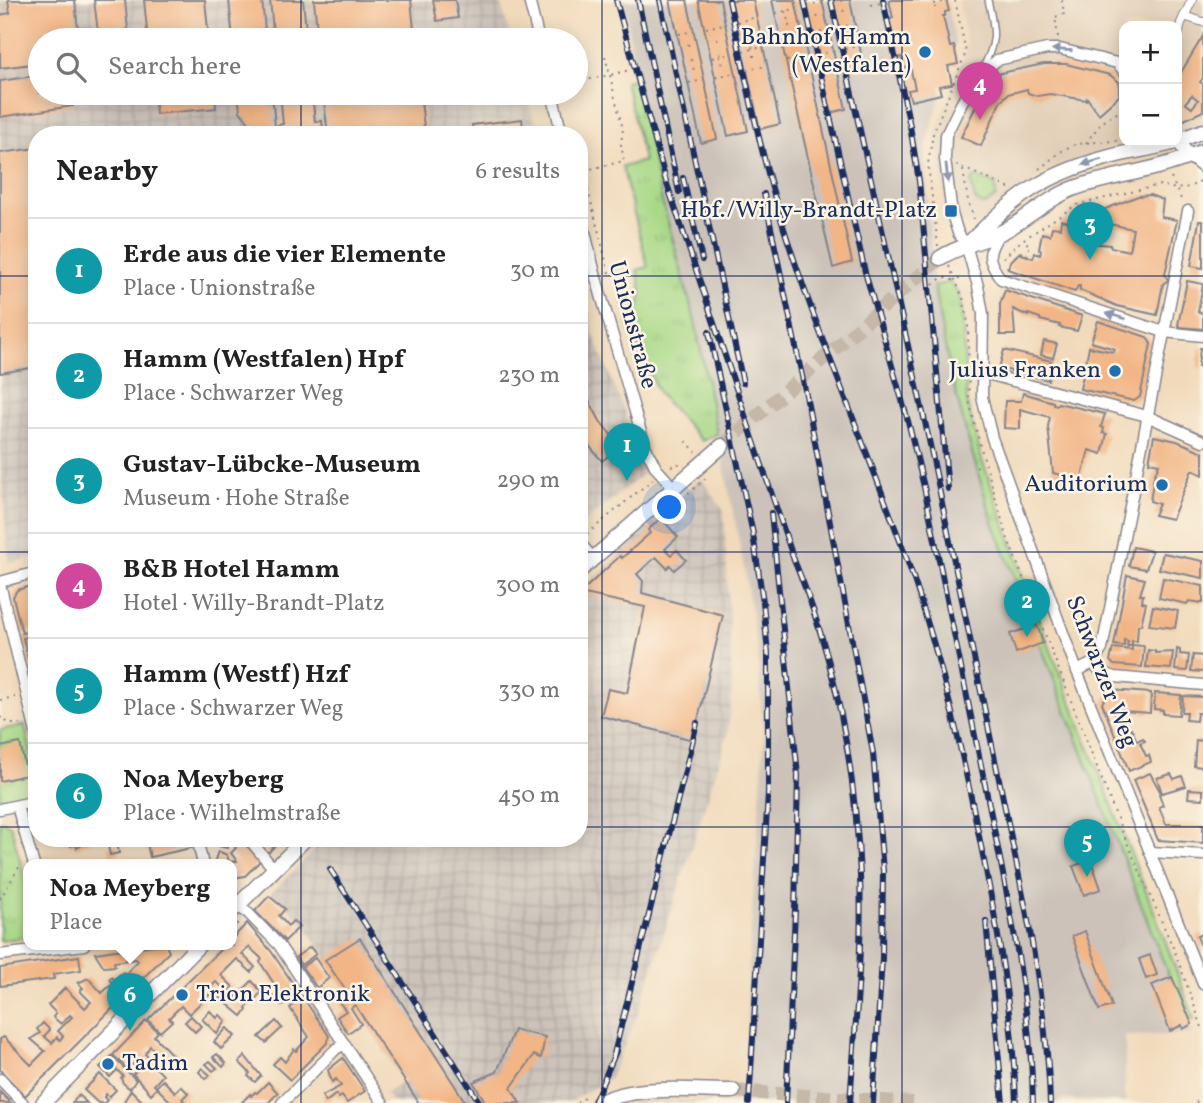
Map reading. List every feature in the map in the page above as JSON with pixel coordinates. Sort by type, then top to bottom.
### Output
[{"type":"main road","points":[[1182,139],[1203,131]]},
{"type":"main road","points":[[966,245],[995,216],[1037,183],[1074,167],[1152,147]]},
{"type":"main road","points":[[940,258],[966,245],[1001,233],[1058,195],[1082,185],[1147,171],[1197,154]]},
{"type":"main road","points":[[588,563],[722,446]]},
{"type":"main road","points":[[237,902],[297,847]]},
{"type":"main road","points":[[43,1103],[190,950]]},
{"type":"main road","points":[[599,1103],[618,1095],[637,1092],[733,1091]]},
{"type":"street","points":[[529,0],[536,28]]},
{"type":"street","points":[[1182,23],[1192,0]]},
{"type":"street","points":[[1184,16],[1203,22]]},
{"type":"street","points":[[974,80],[997,60],[1047,49],[1060,49],[1119,65]]},
{"type":"street","name":"Schwarzer Weg","points":[[974,80],[946,135],[945,159],[952,214],[958,233],[966,245],[982,314],[982,397],[992,438],[1077,671],[1203,984]]},
{"type":"street","points":[[555,105],[560,126]]},
{"type":"street","points":[[1182,145],[1197,154],[1203,167]]},
{"type":"street","points":[[1077,671],[1093,663],[1102,649],[1188,211]]},
{"type":"street","points":[[1001,233],[992,245],[989,256],[990,265],[1001,279],[1164,332],[1203,336]]},
{"type":"street","name":"Unionstraße","points":[[588,245],[645,446],[660,473],[673,487]]},
{"type":"street","points":[[982,373],[1147,416],[1203,441]]},
{"type":"street","points":[[588,548],[593,558]]},
{"type":"street","points":[[28,575],[0,583],[28,703]]},
{"type":"street","points":[[1093,663],[1101,672],[1115,677],[1203,685]]},
{"type":"street","points":[[0,809],[28,803]]},
{"type":"street","points":[[17,806],[28,843]]},
{"type":"street","points":[[29,847],[32,859]]},
{"type":"street","points":[[256,847],[274,869]]},
{"type":"street","points":[[1150,852],[1203,855]]},
{"type":"street","points":[[237,909],[279,945],[383,1103]]},
{"type":"street","points":[[0,955],[36,950]]},
{"type":"street","points":[[282,1103],[336,1049],[345,1044]]},
{"type":"street","points":[[0,1079],[23,1103]]},
{"type":"lane","points":[[974,80],[987,60],[996,35],[988,0]]},
{"type":"path","points":[[935,8],[933,2],[951,0]]},
{"type":"path","points":[[1060,49],[1055,17],[1064,14],[1062,0]]},
{"type":"path","points":[[871,5],[881,2]]},
{"type":"path","points":[[807,6],[822,3]]},
{"type":"path","points":[[815,5],[816,9]]},
{"type":"path","points":[[776,13],[796,9]]},
{"type":"path","points":[[786,11],[790,31]]},
{"type":"path","points":[[737,22],[756,17]]},
{"type":"path","points":[[746,20],[747,24]]},
{"type":"path","points":[[706,28],[724,24]]},
{"type":"path","points":[[715,26],[716,31]]},
{"type":"path","points":[[840,29],[854,26]]},
{"type":"path","points":[[678,34],[693,31]]},
{"type":"path","points":[[814,36],[828,32]]},
{"type":"path","points":[[686,33],[687,37]]},
{"type":"path","points":[[783,42],[802,38]]},
{"type":"path","points":[[850,43],[851,47]]},
{"type":"path","points":[[845,49],[858,46]]},
{"type":"path","points":[[743,51],[762,47]]},
{"type":"path","points":[[824,48],[825,53]]},
{"type":"path","points":[[818,55],[832,51]]},
{"type":"path","points":[[712,58],[730,54]]},
{"type":"path","points":[[795,55],[796,60]]},
{"type":"path","points":[[588,170],[624,161],[619,145],[623,129],[606,56]]},
{"type":"path","points":[[787,61],[806,57]]},
{"type":"path","points":[[755,64],[757,68]]},
{"type":"path","points":[[747,70],[766,66]]},
{"type":"path","points":[[588,80],[630,70]]},
{"type":"path","points":[[724,70],[725,75]]},
{"type":"path","points":[[716,77],[734,73]]},
{"type":"path","points":[[695,77],[696,81]]},
{"type":"path","points":[[689,83],[703,80]]},
{"type":"path","points":[[1086,143],[1097,127],[1119,112]]},
{"type":"path","points":[[945,159],[1023,194]]},
{"type":"path","points":[[962,168],[974,220]]},
{"type":"path","points":[[990,265],[1076,205],[1160,185],[1176,189],[1189,187],[1203,179]]},
{"type":"path","points":[[588,189],[610,273]]},
{"type":"path","points":[[1006,256],[1007,269],[1010,261],[1020,252],[1027,254],[1030,244],[1021,241]]},
{"type":"path","points":[[933,284],[943,277],[955,281],[974,272]]},
{"type":"path","points":[[686,441],[698,454],[691,458]]},
{"type":"path","points":[[588,534],[669,466],[683,462]]},
{"type":"path","points":[[976,466],[980,468]]},
{"type":"path","points":[[0,700],[26,695]]},
{"type":"path","points":[[0,717],[10,724],[28,722]]},
{"type":"path","points":[[24,859],[30,850]]},
{"type":"path","points":[[0,899],[23,861]]},
{"type":"path","points":[[1196,1103],[1203,1096]]},
{"type":"shaded area","points":[[0,0],[500,0],[508,28],[28,28],[28,105],[530,105],[536,126],[28,126],[28,558],[9,563],[0,461]]},
{"type":"shaded area","points":[[624,0],[946,0],[958,64],[948,66],[952,84],[939,86],[941,94],[924,154],[934,286],[940,325],[976,469],[994,525],[1192,1034],[1125,1036],[1125,1103],[1059,1099],[1059,1103],[743,1103],[748,975],[764,741],[757,648],[744,567],[695,321],[662,201],[636,79]]},
{"type":"shaded area","points":[[959,0],[1203,0],[1203,124],[1195,130],[1182,133],[1182,21],[1119,21],[1119,146],[1043,174],[977,226],[959,224],[945,206],[936,133],[967,46]]},
{"type":"shaded area","points":[[588,309],[594,336],[648,470],[588,520]]},
{"type":"shaded area","points":[[701,478],[724,511],[732,688],[727,737],[638,1014],[609,1079],[568,1103],[393,1103],[386,1093],[404,1082],[300,918],[271,893],[318,847],[588,847],[588,584]]},
{"type":"shaded area","points":[[743,1102],[743,1103],[616,1103]]},
{"type":"green space","points":[[636,79],[662,201],[695,321],[717,434],[702,441],[659,394],[628,321],[640,304],[641,291],[637,270],[648,267],[622,167],[644,161],[625,81]]},
{"type":"green space","points":[[975,177],[995,184],[996,197],[987,204],[982,205],[975,200],[971,182]]},
{"type":"green space","points":[[949,282],[959,294],[967,403],[981,457],[1044,633],[1194,1019],[1187,1023],[993,522],[959,405],[939,316],[934,286]]},
{"type":"green space","points":[[25,725],[28,739],[28,791],[15,797],[0,798],[0,730]]},
{"type":"green space","points":[[4,821],[11,826],[23,872],[23,937],[0,941],[0,822]]},
{"type":"building","points":[[8,0],[75,0],[78,28],[28,28],[28,64],[0,68],[0,15],[10,13]]},
{"type":"building","points":[[94,0],[125,0],[128,28],[98,28]]},
{"type":"building","points":[[144,0],[205,0],[208,28],[147,28]]},
{"type":"building","points":[[229,0],[262,0],[265,28],[232,28]]},
{"type":"building","points":[[270,0],[303,0],[306,28],[273,28]]},
{"type":"building","points":[[314,0],[411,0],[414,28],[317,28]]},
{"type":"building","points":[[433,0],[455,0],[458,18],[437,21]]},
{"type":"building","points":[[670,0],[687,0],[717,139],[701,143]]},
{"type":"building","points":[[698,0],[720,0],[748,131],[728,136]]},
{"type":"building","points":[[731,0],[753,0],[780,124],[760,129]]},
{"type":"building","points":[[772,0],[795,0],[852,262],[833,268]]},
{"type":"building","points":[[805,0],[822,0],[846,109],[830,113]]},
{"type":"building","points":[[833,0],[850,0],[864,68],[849,71]]},
{"type":"building","name":"Bahnhof Hamm (Westfalen)","points":[[889,0],[946,0],[949,11],[943,16],[950,47],[954,46],[958,64],[948,66],[952,84],[939,86],[941,94],[911,101],[908,90],[915,89],[910,66],[904,68],[901,57],[896,58],[887,20],[893,18]]},
{"type":"building","points":[[1203,36],[1203,78],[1200,82],[1203,84],[1203,111],[1184,120],[1182,71]],"holes":[[[1192,95],[1198,100],[1192,108],[1185,103]]]},
{"type":"building","points":[[1044,64],[1066,64],[1110,75],[1119,82],[1119,96],[1099,114],[1087,98],[1050,94],[1037,96],[1028,93],[1027,89],[1008,94],[1000,102],[981,146],[961,137],[988,81],[1001,73]]},
{"type":"building","points":[[28,77],[28,105],[73,106],[0,117],[0,81]]},
{"type":"building","points":[[155,105],[216,105],[216,108],[156,114]]},
{"type":"building","points":[[239,105],[273,105],[275,126],[251,126],[240,111]]},
{"type":"building","points":[[281,105],[313,105],[315,122],[322,121],[323,126],[278,126],[283,124]]},
{"type":"building","points":[[324,105],[421,105],[424,126],[327,126]]},
{"type":"building","points":[[522,119],[523,126],[472,126]]},
{"type":"building","points":[[28,149],[28,368],[0,373],[0,153]]},
{"type":"building","points":[[1150,195],[1163,200],[1161,217],[1177,220],[1165,274],[1168,280],[1163,284],[1157,315],[1117,306],[1080,290],[1080,286],[1075,292],[1008,269],[1010,262],[1019,253],[1033,258],[1035,253],[1040,255],[1042,233],[1050,235],[1052,227],[1060,228],[1061,220],[1069,222],[1071,214],[1079,216],[1081,207],[1103,210],[1138,196]],"holes":[[[1095,221],[1133,229],[1129,251],[1090,243]]]},
{"type":"building","points":[[1199,221],[1203,221],[1203,268],[1191,266]]},
{"type":"building","points":[[1187,281],[1203,284],[1198,312],[1203,313],[1203,329],[1178,325]]},
{"type":"building","points":[[1005,290],[1082,316],[1077,331],[1013,309],[1015,335],[1000,335],[1000,304]]},
{"type":"building","name":"Julius Franken","points":[[1098,321],[1147,337],[1151,344],[1140,397],[1134,401],[1080,389],[1089,347],[1114,352],[1115,349],[1091,342]]},
{"type":"building","points":[[1044,341],[1057,344],[1053,358],[1041,355]]},
{"type":"building","points":[[1200,348],[1203,348],[1203,368],[1198,367]]},
{"type":"building","points":[[1004,350],[1052,361],[1048,380],[999,368]]},
{"type":"building","points":[[1023,393],[1053,404],[1105,414],[1101,427],[1104,428],[1103,433],[1107,434],[1102,454],[1089,450],[1081,480],[1053,473],[1048,426],[1050,417],[1020,409],[1020,429],[1004,428],[1005,401],[1021,401]]},
{"type":"building","points":[[588,398],[600,421],[620,446],[602,461],[588,445]]},
{"type":"building","points":[[1154,436],[1177,441],[1203,452],[1203,475],[1192,470],[1172,519],[1154,515],[1159,504],[1150,501],[1159,464],[1149,462]]},
{"type":"building","points":[[661,518],[678,537],[665,549],[671,555],[677,550],[686,560],[674,570],[670,565],[667,568],[656,557],[637,574],[643,581],[642,593],[723,615],[693,740],[601,716],[608,689],[627,693],[645,607],[588,595],[588,586],[650,533],[648,530]]},
{"type":"building","points":[[1133,547],[1152,551],[1146,569],[1129,566]]},
{"type":"building","points":[[1163,553],[1203,561],[1203,578],[1159,569]]},
{"type":"building","points":[[1127,575],[1145,579],[1140,595],[1143,595],[1142,602],[1146,603],[1141,625],[1138,625],[1137,641],[1132,641],[1132,645],[1144,646],[1142,667],[1114,665],[1110,661],[1113,648],[1132,650],[1132,646],[1127,646],[1128,641],[1124,640],[1124,646],[1114,645]]},
{"type":"building","points":[[1163,578],[1203,586],[1203,603],[1189,601],[1187,604],[1159,598]]},
{"type":"building","points":[[28,587],[28,632],[22,633],[13,597],[17,590]]},
{"type":"building","points":[[1153,606],[1178,611],[1175,628],[1149,625]]},
{"type":"building","points":[[1037,625],[1043,643],[1016,653],[1010,634]]},
{"type":"building","points":[[28,637],[28,649],[26,650],[23,638]]},
{"type":"building","points":[[1177,649],[1180,654],[1189,655],[1187,671],[1175,670]]},
{"type":"building","points":[[1148,650],[1155,653],[1173,652],[1171,669],[1146,667]]},
{"type":"building","points":[[1193,655],[1203,656],[1203,672],[1191,671]]},
{"type":"building","points":[[1110,690],[1151,693],[1150,713],[1116,709],[1122,732],[1131,728],[1137,741],[1143,738],[1145,741],[1140,743],[1151,762],[1129,771],[1102,703]]},
{"type":"building","points":[[1155,693],[1181,695],[1179,715],[1163,714],[1163,710],[1154,709]]},
{"type":"building","points":[[1183,696],[1203,697],[1203,713],[1197,713],[1196,721],[1186,720],[1187,712],[1182,712]]},
{"type":"building","points":[[1196,740],[1203,741],[1203,767],[1194,766]]},
{"type":"building","points":[[20,743],[27,775],[0,781],[0,747]]},
{"type":"building","points":[[1150,773],[1161,793],[1159,794],[1163,805],[1159,807],[1166,824],[1203,824],[1203,843],[1158,840],[1133,780]]},
{"type":"building","points":[[1171,774],[1174,779],[1182,776],[1186,786],[1162,793],[1157,778]]},
{"type":"building","points":[[1189,789],[1203,790],[1203,799],[1188,798]]},
{"type":"building","points":[[108,847],[118,847],[119,853],[110,855]]},
{"type":"building","points":[[148,847],[191,847],[191,848],[150,857]]},
{"type":"building","points":[[248,847],[261,860],[245,876],[237,877],[237,859],[231,853],[236,848]]},
{"type":"building","points":[[262,847],[274,847],[268,853]]},
{"type":"building","points":[[218,851],[227,855],[228,859],[215,859]]},
{"type":"building","points":[[1091,860],[1101,889],[1084,895],[1073,866]]},
{"type":"building","points":[[269,896],[285,909],[279,916],[288,926],[293,921],[299,927],[285,941],[255,911]]},
{"type":"building","points":[[247,923],[271,951],[300,994],[282,1006],[276,998],[273,1001],[271,999],[280,993],[260,962],[262,959],[249,947],[242,954],[255,967],[251,972],[237,959],[221,975],[233,987],[229,990],[236,997],[252,981],[262,992],[242,1016],[219,997],[228,991],[216,982],[210,988],[213,991],[189,1014],[181,1006],[169,1018],[172,1021],[160,1032],[148,1020],[220,950],[237,950],[237,934]]},
{"type":"building","points":[[1085,931],[1112,1006],[1099,1010],[1072,936]]},
{"type":"building","points":[[1203,934],[1203,951],[1197,936]]},
{"type":"building","points":[[360,938],[466,1103],[419,1103],[355,1005],[351,1008],[361,1024],[348,1033],[337,1017],[346,1011],[339,1002],[349,995],[325,960]]},
{"type":"building","points":[[310,947],[316,954],[301,965],[296,957]]},
{"type":"building","points":[[117,950],[169,952],[25,1096],[0,1070],[0,1039],[4,1037],[31,1065],[45,1051],[31,1039],[40,1033],[37,1029],[43,1023],[50,1030],[44,1036],[52,1043],[57,1037],[60,1040],[63,1036],[58,1031],[72,1017],[70,1015],[61,1024],[53,1017],[56,1013],[48,1005],[65,988],[85,1008],[91,1002],[80,991],[83,988],[78,983],[88,978],[102,993],[113,983],[109,979],[111,977],[117,982],[122,977],[119,975],[123,972],[125,974],[138,961],[114,962],[115,966],[104,967],[95,953]]},
{"type":"building","points":[[1150,955],[1157,975],[1146,979],[1139,959]]},
{"type":"building","points":[[79,956],[81,970],[53,974],[54,979],[0,986],[0,968]]},
{"type":"building","points":[[315,958],[329,978],[317,988],[302,967]]},
{"type":"building","points":[[1172,977],[1192,1024],[1170,1031],[1152,985]]},
{"type":"building","points":[[302,996],[329,1036],[328,1042],[290,1080],[273,1064],[280,1057],[285,1062],[294,1049],[296,1051],[309,1037],[290,1008]]},
{"type":"building","points":[[210,1011],[217,1018],[220,1015],[226,1021],[217,1034],[202,1019]]},
{"type":"building","points":[[191,1016],[201,1026],[195,1032],[185,1022]]},
{"type":"building","points":[[146,1021],[158,1032],[154,1036],[178,1061],[172,1067],[150,1046],[145,1054],[163,1075],[154,1085],[156,1087],[163,1080],[175,1092],[181,1086],[188,1093],[182,1099],[186,1103],[172,1103],[157,1088],[151,1094],[133,1074],[138,1069],[132,1064],[127,1069],[113,1055]]},
{"type":"building","points":[[276,1021],[282,1028],[266,1043],[259,1037]]},
{"type":"building","points":[[227,1028],[235,1036],[221,1049],[214,1042]]},
{"type":"building","points":[[514,1030],[545,1037],[541,1058],[534,1055],[511,1088],[520,1103],[486,1103],[473,1082],[497,1072]]},
{"type":"building","points":[[217,1054],[226,1063],[223,1067],[213,1057]]},
{"type":"building","points":[[112,1056],[136,1080],[130,1089],[123,1083],[123,1076],[117,1070],[110,1077],[100,1067]]},
{"type":"building","points":[[245,1056],[261,1076],[255,1082],[239,1062]]},
{"type":"building","points":[[343,1058],[365,1091],[347,1103],[342,1096],[339,1098],[336,1094],[326,1102],[322,1096],[341,1086],[336,1079],[332,1082],[328,1070]]},
{"type":"building","points":[[210,1061],[217,1068],[213,1071],[206,1064]]},
{"type":"building","points":[[202,1068],[210,1075],[206,1079],[199,1072]]},
{"type":"building","points":[[100,1074],[116,1090],[109,1097],[106,1094],[104,1097],[107,1100],[104,1103],[98,1103],[84,1090]]},
{"type":"building","points":[[268,1082],[278,1093],[268,1103],[241,1103],[250,1094],[251,1096],[257,1093]]},
{"type":"building","points":[[131,1090],[144,1103],[123,1103]]},
{"type":"building","points":[[0,1092],[11,1103],[0,1103]]},
{"type":"building","points":[[79,1095],[87,1103],[72,1103]]},
{"type":"tunnel","points":[[722,446],[940,258]]},
{"type":"tunnel","points":[[733,1091],[913,1103]]},
{"type":"railway","points":[[616,0],[666,181],[809,598],[841,714],[853,794],[861,904],[850,1103]]},
{"type":"railway","points":[[638,0],[679,192]]},
{"type":"railway","points":[[660,0],[743,383]]},
{"type":"railway","points":[[729,0],[761,148],[786,235],[912,574],[942,673],[966,774],[999,939],[1012,1037],[1016,1103]]},
{"type":"railway","points":[[804,0],[865,272],[924,487],[1012,922],[1024,994],[1033,1103]]},
{"type":"railway","points":[[831,0],[929,440],[1025,905],[1042,1004],[1050,1103]]},
{"type":"railway","points":[[883,0],[919,181],[948,489]]},
{"type":"railway","points":[[683,178],[702,260]]},
{"type":"railway","points":[[764,194],[807,400],[873,753],[883,871],[882,958],[873,1103]]},
{"type":"railway","points":[[709,332],[753,534],[768,653],[768,793],[749,1103]]},
{"type":"railway","points":[[771,513],[798,775],[786,1103]]},
{"type":"railway","points":[[613,1058],[697,723]]},
{"type":"railway","points":[[330,869],[480,1103]]},
{"type":"railway","points":[[986,921],[1003,1103]]},
{"type":"railway","points":[[594,1103],[616,1051]]},
{"type":"place","name":"Bahnhof Hamm (Westfalen)","points":[[925,52]]},
{"type":"place","name":"B&B Hotel Hamm","points":[[980,120]]},
{"type":"place","name":"Hbf./Willy-Brandt-Platz","points":[[951,211]]},
{"type":"place","name":"Gustav-Lübcke-Museum","points":[[1090,260]]},
{"type":"place","name":"Julius Franken","points":[[1115,371]]},
{"type":"place","name":"Erde aus die vier Elemente","points":[[627,481]]},
{"type":"place","name":"Auditorium","points":[[1162,485]]},
{"type":"place","name":"Hamm (Westfalen) Hpf","points":[[1027,637]]},
{"type":"place","name":"Hamm (Westf) Hzf","points":[[1087,877]]},
{"type":"place","name":"Trion Elektronik","points":[[182,995]]},
{"type":"place","name":"Noa Meyberg","points":[[130,1031]]},
{"type":"place","name":"Tadim","points":[[108,1064]]}]
